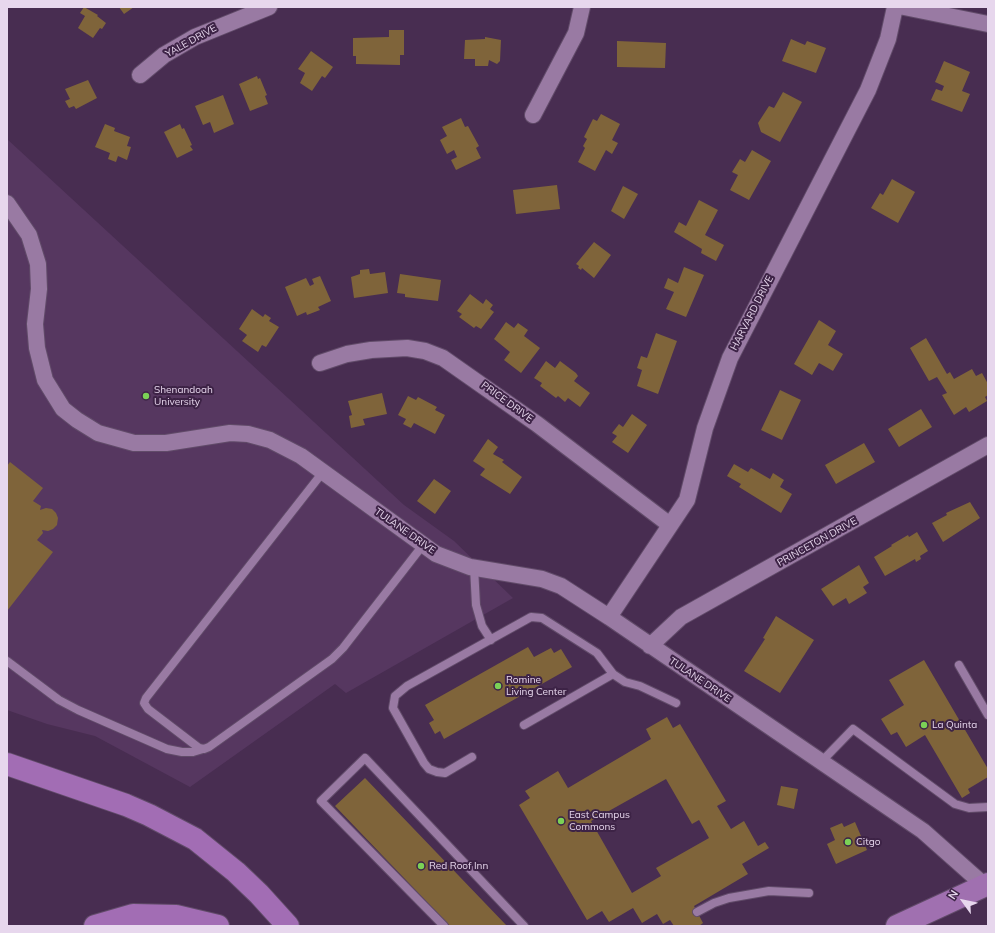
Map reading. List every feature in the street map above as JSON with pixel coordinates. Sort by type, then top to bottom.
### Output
[{"type":"highway","points":[[7,764],[126,805],[150,815],[195,839],[236,872],[260,894],[288,926]]},
{"type":"highway","points":[[897,926],[987,888]]},
{"type":"highway","points":[[95,926],[132,915],[176,916],[218,926]]},
{"type":"street","name":"YALE DRIVE","points":[[140,75],[164,56],[195,36],[269,7]]},
{"type":"street","points":[[533,115],[576,33],[582,7]]},
{"type":"street","name":"HARVARD DRIVE","points":[[609,617],[687,500],[705,428],[730,358],[868,90],[888,39],[895,7]]},
{"type":"street","points":[[904,7],[988,24]]},
{"type":"street","name":"TULANE DRIVE","points":[[10,207],[29,235],[38,264],[39,289],[35,324],[41,366],[45,380],[63,409],[98,433],[134,443],[166,443],[230,433],[270,440],[301,456],[436,554],[474,567],[542,578],[561,586],[609,617],[923,831],[987,888]]},
{"type":"street","name":"PRICE DRIVE","points":[[320,363],[347,354],[407,348],[425,351],[443,358],[536,424],[670,525]]},
{"type":"street","name":"PRINCETON DRIVE","points":[[650,646],[681,617],[988,445]]},
{"type":"lane","points":[[204,749],[199,748],[151,712],[145,705],[146,698],[323,472]]},
{"type":"lane","points":[[7,661],[59,700],[85,713],[167,748],[194,752],[204,749],[332,659],[343,648],[424,545]]},
{"type":"lane","points":[[474,567],[476,605],[482,626],[491,640]]},
{"type":"lane","points":[[472,756],[445,773],[436,772],[429,769],[424,763],[393,708],[395,696],[407,686],[532,617],[542,618],[597,653],[607,664],[613,674],[625,682],[640,686],[676,703]]},
{"type":"lane","points":[[959,665],[988,715]]},
{"type":"lane","points":[[524,726],[613,674]]},
{"type":"lane","points":[[821,762],[853,729],[955,804],[969,808],[988,807]]},
{"type":"lane","points":[[444,926],[321,801],[365,758],[524,926]]},
{"type":"lane","points":[[696,912],[714,903],[729,898],[769,891],[809,893]]},
{"type":"shaded area","name":"Shenandoah University","points":[[7,139],[404,505],[454,541],[513,598],[346,693],[335,684],[190,787],[95,736],[47,724],[7,710]]},
{"type":"building","points":[[84,7],[98,15],[97,16],[106,23],[102,29],[100,28],[93,38],[78,28],[85,16],[80,13]]},
{"type":"building","points":[[119,7],[134,7],[124,14]]},
{"type":"building","points":[[389,30],[404,30],[404,55],[400,55],[400,65],[356,64],[356,56],[353,56],[353,38],[389,37]]},
{"type":"building","points":[[485,37],[501,40],[500,61],[497,64],[489,60],[488,66],[475,66],[475,59],[464,59],[465,40],[485,39]]},
{"type":"building","points":[[791,39],[805,45],[807,41],[826,48],[816,73],[782,61]]},
{"type":"building","points":[[617,41],[666,43],[665,68],[617,67]]},
{"type":"building","points":[[311,51],[333,67],[325,78],[322,76],[312,91],[300,83],[305,73],[298,69]]},
{"type":"building","points":[[944,61],[970,72],[962,91],[970,94],[962,112],[931,100],[936,89],[942,91],[944,86],[935,82]]},
{"type":"building","points":[[257,76],[258,79],[260,78],[267,95],[265,96],[268,104],[250,111],[239,84]]},
{"type":"building","points":[[88,80],[97,98],[76,109],[74,106],[69,108],[65,101],[70,99],[65,89]]},
{"type":"building","points":[[783,92],[802,102],[780,142],[761,132],[758,123],[769,106],[774,108]]},
{"type":"building","points":[[223,95],[234,124],[214,133],[210,122],[203,125],[195,106]]},
{"type":"building","points":[[601,114],[620,124],[612,140],[618,143],[612,154],[606,150],[595,171],[578,162],[585,148],[583,146],[587,139],[584,137],[593,119],[597,121]]},
{"type":"building","points":[[461,118],[465,127],[468,126],[479,146],[476,148],[481,158],[456,170],[451,160],[457,157],[454,150],[447,154],[440,140],[447,136],[442,127]]},
{"type":"building","points":[[105,124],[115,128],[114,131],[130,137],[127,146],[131,147],[127,160],[118,156],[116,162],[108,159],[110,153],[95,147]]},
{"type":"building","points":[[180,124],[182,129],[184,128],[192,145],[190,146],[193,150],[177,158],[164,132]]},
{"type":"building","points":[[752,150],[771,161],[749,200],[730,190],[738,175],[732,172],[740,159],[745,162]]},
{"type":"building","points":[[892,179],[915,192],[898,223],[871,208],[880,193],[883,195]]},
{"type":"building","points":[[557,185],[560,209],[516,214],[513,190]]},
{"type":"building","points":[[623,186],[638,194],[624,219],[611,211]]},
{"type":"building","points":[[699,200],[718,210],[705,235],[724,245],[716,261],[701,253],[702,249],[674,232],[679,222],[686,226]]},
{"type":"building","points":[[594,242],[611,255],[594,278],[582,268],[581,270],[578,268],[579,266],[576,264]]},
{"type":"building","points":[[684,267],[704,275],[686,317],[666,309],[674,292],[664,288],[668,278],[678,283]]},
{"type":"building","points":[[369,269],[370,274],[385,272],[388,293],[354,298],[351,277],[360,274],[360,270]]},
{"type":"building","points":[[400,274],[441,280],[438,301],[405,297],[405,294],[397,293]]},
{"type":"building","points":[[320,276],[331,301],[318,307],[320,310],[307,315],[306,312],[297,316],[285,287],[306,278],[310,286],[314,284],[312,279]]},
{"type":"building","points":[[470,294],[483,304],[486,299],[493,305],[490,309],[494,312],[481,329],[476,326],[474,328],[459,317],[462,314],[457,311]]},
{"type":"building","points":[[252,309],[263,317],[265,314],[271,318],[269,321],[279,327],[266,347],[262,345],[258,352],[242,341],[247,335],[239,329]]},
{"type":"building","points":[[819,320],[836,331],[828,345],[843,354],[833,371],[819,363],[812,375],[794,364]]},
{"type":"building","points":[[506,322],[514,328],[518,323],[528,330],[524,336],[540,348],[521,373],[504,360],[510,352],[494,339]]},
{"type":"building","points":[[656,333],[677,341],[658,394],[637,386],[642,370],[637,368],[641,356],[647,358]]},
{"type":"building","points":[[926,338],[947,374],[950,372],[954,379],[972,369],[976,376],[982,373],[988,384],[988,395],[985,397],[987,401],[969,412],[966,407],[954,415],[942,395],[947,393],[937,377],[929,381],[910,348]]},
{"type":"building","points":[[546,361],[555,368],[560,361],[576,373],[578,376],[574,381],[590,393],[580,407],[568,398],[565,402],[558,396],[556,398],[540,386],[542,383],[534,378]]},
{"type":"building","points":[[780,390],[801,400],[782,440],[761,430]]},
{"type":"building","points":[[382,393],[387,414],[363,419],[365,425],[351,428],[349,416],[352,415],[348,401]]},
{"type":"building","points":[[408,396],[416,400],[418,397],[437,407],[435,410],[445,415],[435,434],[414,423],[411,428],[403,424],[406,419],[398,415]]},
{"type":"building","points":[[921,409],[932,427],[899,447],[888,429]]},
{"type":"building","points":[[632,414],[647,425],[628,453],[612,442],[617,436],[612,433],[619,424],[623,427]]},
{"type":"building","points":[[488,439],[498,447],[493,454],[504,460],[502,462],[522,477],[510,494],[480,475],[485,469],[473,461]]},
{"type":"building","points":[[864,443],[875,462],[836,484],[825,465]]},
{"type":"building","points":[[10,462],[43,488],[33,501],[41,506],[40,510],[46,508],[52,509],[58,518],[57,525],[48,531],[42,530],[43,533],[37,540],[53,552],[7,611],[7,466]]},
{"type":"building","points":[[734,464],[748,472],[751,468],[770,479],[773,473],[784,480],[780,487],[792,494],[781,513],[739,487],[741,484],[727,476]]},
{"type":"building","points":[[434,479],[451,491],[435,514],[417,501]]},
{"type":"building","points":[[970,502],[980,518],[943,542],[932,523],[947,515],[946,513]]},
{"type":"building","points":[[917,532],[928,551],[920,556],[921,559],[916,562],[915,559],[885,576],[874,557],[908,535],[909,537]]},
{"type":"building","points":[[859,565],[869,583],[863,587],[867,593],[849,604],[846,598],[833,606],[821,589]]},
{"type":"building","points":[[776,616],[814,640],[780,693],[744,671],[765,639],[763,638]]},
{"type":"building","name":"Romine Living Center","points":[[528,647],[534,657],[551,648],[554,653],[561,649],[572,667],[444,739],[440,731],[435,734],[429,723],[434,720],[425,705]]},
{"type":"building","name":"La Quinta","points":[[924,660],[988,769],[988,777],[968,789],[970,793],[962,798],[925,735],[906,747],[897,732],[891,735],[881,719],[904,705],[889,680]]},
{"type":"building","name":"East Campus Commons","points":[[667,717],[673,728],[680,724],[726,801],[717,806],[731,829],[744,821],[758,846],[765,842],[769,848],[742,864],[748,874],[694,906],[703,923],[699,926],[674,926],[670,920],[663,924],[657,914],[642,923],[633,908],[609,922],[602,911],[587,920],[519,805],[530,798],[525,791],[558,771],[568,788],[651,739],[646,729]],"holes":[[[666,779],[692,824],[699,820],[709,838],[656,868],[661,876],[632,893],[591,821]]]},
{"type":"building","name":"Red Roof Inn","points":[[365,778],[507,926],[450,926],[335,806]]},
{"type":"building","points":[[781,786],[798,789],[794,809],[777,805]]},
{"type":"building","name":"Citgo","points":[[855,822],[867,850],[836,864],[827,844],[835,840],[830,828],[842,823],[844,827]]},
{"type":"place","name":"Shenandoah University","points":[[146,396]]},
{"type":"place","name":"Romine Living Center","points":[[498,686]]},
{"type":"place","name":"La Quinta","points":[[924,725]]},
{"type":"place","name":"East Campus Commons","points":[[561,821]]},
{"type":"place","name":"Citgo","points":[[848,842]]},
{"type":"place","name":"Red Roof Inn","points":[[421,866]]}]
